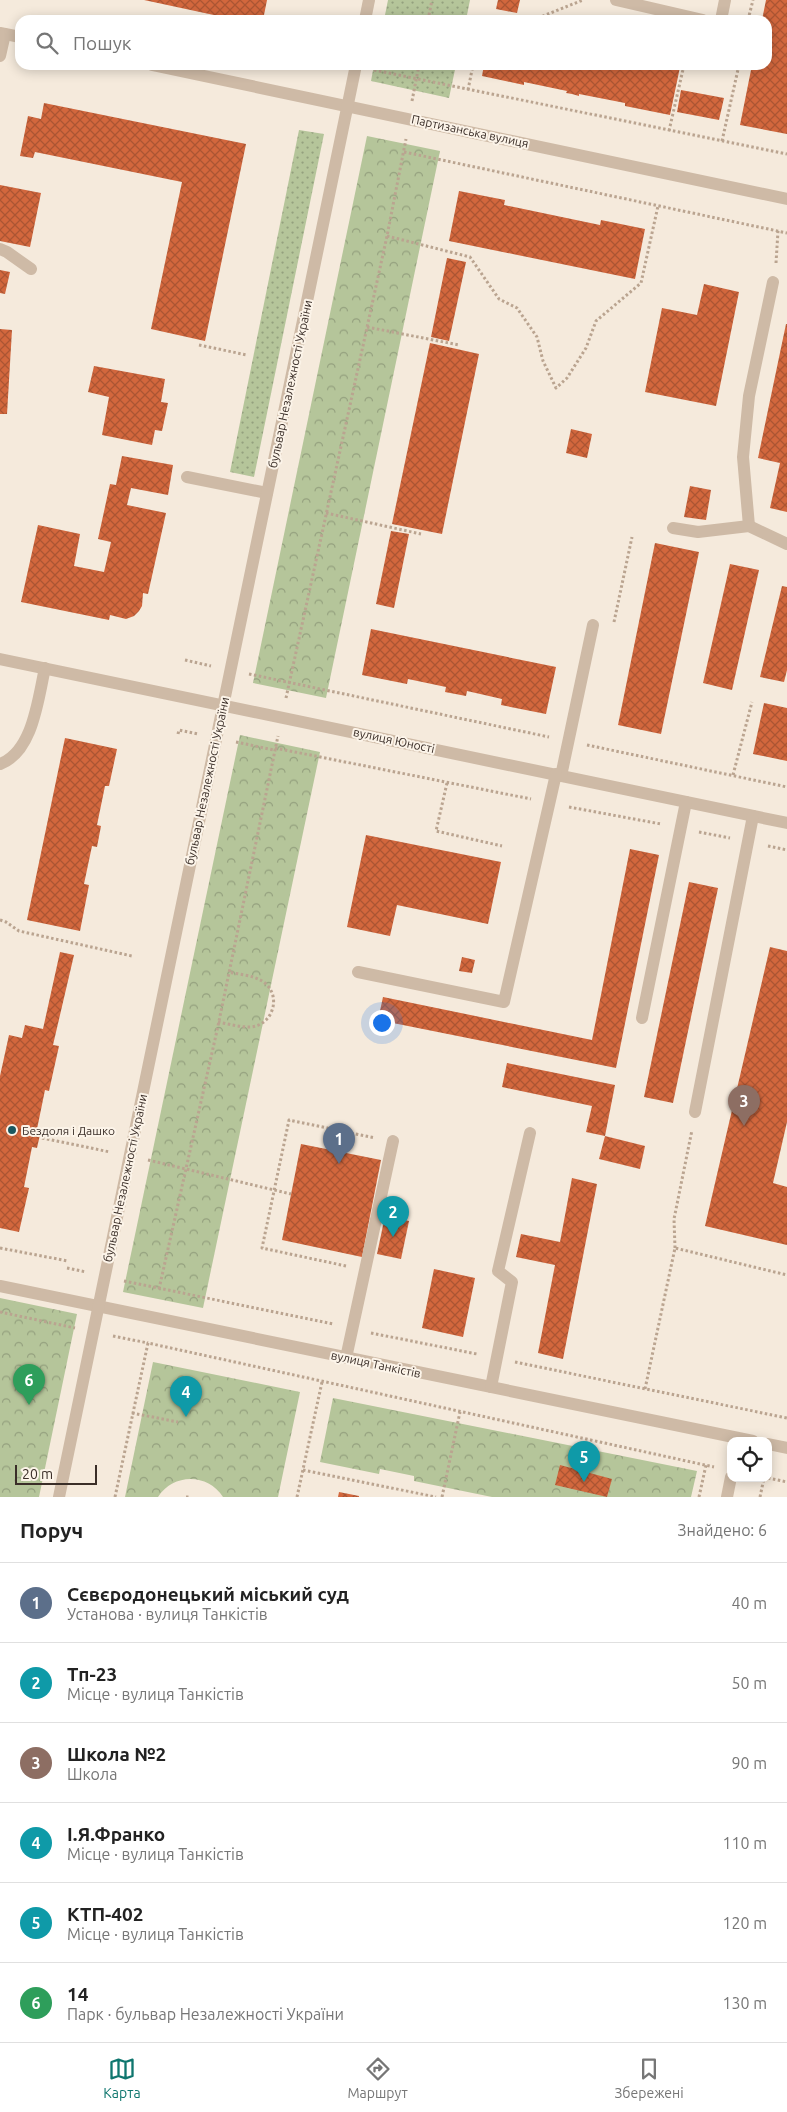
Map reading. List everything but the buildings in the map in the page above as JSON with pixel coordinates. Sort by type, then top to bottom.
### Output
[{"type":"street","points":[[366,15],[369,0]]},
{"type":"street","points":[[616,0],[681,15]]},
{"type":"street","points":[[722,15],[725,0]]},
{"type":"street","points":[[0,56],[2,34],[15,36]]},
{"type":"street","name":"Партизанська вулиця","points":[[175,70],[787,199]]},
{"type":"street","name":"бульвар Незалежності України","points":[[59,1497],[355,70]]},
{"type":"street","points":[[0,249],[31,269]]},
{"type":"street","points":[[749,526],[743,457],[746,422],[749,396],[773,282]]},
{"type":"street","points":[[187,477],[267,493]]},
{"type":"street","points":[[674,528],[698,532],[749,526],[787,544]]},
{"type":"street","points":[[358,972],[504,1002],[549,803],[568,741],[593,625]]},
{"type":"street","name":"вулиця Юності","points":[[0,659],[787,823]]},
{"type":"street","points":[[0,764],[10,760],[27,739],[45,668]]},
{"type":"street","points":[[642,1018],[686,802]]},
{"type":"street","points":[[696,1112],[753,816]]},
{"type":"street","points":[[491,1387],[512,1282],[498,1271],[530,1133]]},
{"type":"street","points":[[346,1358],[367,1270],[392,1141]]},
{"type":"street","name":"вулиця Танкістів","points":[[0,1286],[728,1437]]},
{"type":"street","points":[[772,1445],[787,1448]]},
{"type":"street","points":[[726,1497],[730,1482]]},
{"type":"path","points":[[429,15],[432,0]]},
{"type":"path","points":[[546,15],[583,0]]},
{"type":"path","points":[[749,15],[753,0]]},
{"type":"path","points":[[374,70],[787,154]]},
{"type":"path","points":[[159,1288],[229,972],[274,748],[387,236],[418,70]]},
{"type":"path","points":[[468,90],[473,70]]},
{"type":"path","points":[[669,131],[683,70]]},
{"type":"path","points":[[722,141],[737,70]]},
{"type":"path","points":[[404,152],[787,233]]},
{"type":"path","points":[[387,236],[470,257],[499,299],[517,308],[537,337],[543,361],[556,388],[567,378],[586,348],[596,321],[641,283],[658,206]]},
{"type":"path","points":[[773,282],[777,260],[778,231]]},
{"type":"path","points":[[367,327],[459,345]]},
{"type":"path","points":[[199,345],[247,355]]},
{"type":"path","points":[[326,513],[421,534]]},
{"type":"path","points":[[185,660],[787,786]]},
{"type":"path","points":[[733,775],[752,702]]},
{"type":"path","points":[[274,748],[549,803]]},
{"type":"path","points":[[448,782],[436,831],[502,846]]},
{"type":"path","points":[[0,920],[19,931],[132,956]]},
{"type":"path","points":[[218,1022],[256,1026],[267,1019],[273,1006],[272,993],[264,982],[252,977],[229,972]]},
{"type":"path","points":[[645,1389],[675,1248],[674,1219],[696,1112]]},
{"type":"path","points":[[367,1270],[262,1248],[289,1120],[392,1141]]},
{"type":"path","points":[[42,1138],[130,1156],[291,1194]]},
{"type":"path","points":[[0,1248],[68,1261]]},
{"type":"path","points":[[675,1248],[787,1276]]},
{"type":"path","points":[[67,1268],[787,1418]]},
{"type":"path","points":[[116,1497],[132,1413],[148,1344],[706,1465],[699,1497]]},
{"type":"path","points":[[297,1497],[322,1382]]},
{"type":"path","points":[[442,1497],[460,1412]]},
{"type":"path","points":[[132,1413],[178,1422]]},
{"type":"path","points":[[303,1470],[436,1497]]},
{"type":"path","points":[[772,1479],[787,1482]]},
{"type":"path","points":[[760,1497],[763,1482]]},
{"type":"path","points":[[186,1497],[191,1497]]},
{"type":"green space","points":[[388,0],[470,0],[467,15],[385,15]]},
{"type":"green space","points":[[373,70],[455,70],[449,98],[371,81]]},
{"type":"green space","points":[[299,130],[324,134],[254,477],[230,472]]},
{"type":"green space","points":[[367,136],[440,151],[326,698],[253,683]]},
{"type":"green space","points":[[240,735],[320,752],[203,1308],[123,1292]]},
{"type":"green space","points":[[0,1298],[77,1314],[39,1497],[0,1497]]},
{"type":"green space","points":[[153,1362],[300,1392],[278,1497],[223,1497],[217,1489],[209,1484],[191,1479],[181,1480],[172,1484],[164,1489],[158,1497],[125,1497]]},
{"type":"green space","points":[[333,1398],[697,1471],[691,1497],[492,1497],[414,1481],[414,1476],[380,1469],[379,1474],[320,1462]]},
{"type":"place","name":"Школа №2","points":[[744,1126]]},
{"type":"place","name":"Бездоля і Дашко","points":[[12,1130]]},
{"type":"place","name":"Сєвєродонецький міський суд","points":[[339,1164]]},
{"type":"place","name":"Тп-23","points":[[393,1237]]},
{"type":"place","name":"14","points":[[29,1405]]},
{"type":"place","name":"І.Я.Франко","points":[[186,1417]]},
{"type":"place","name":"КТП-402","points":[[584,1482]]}]
